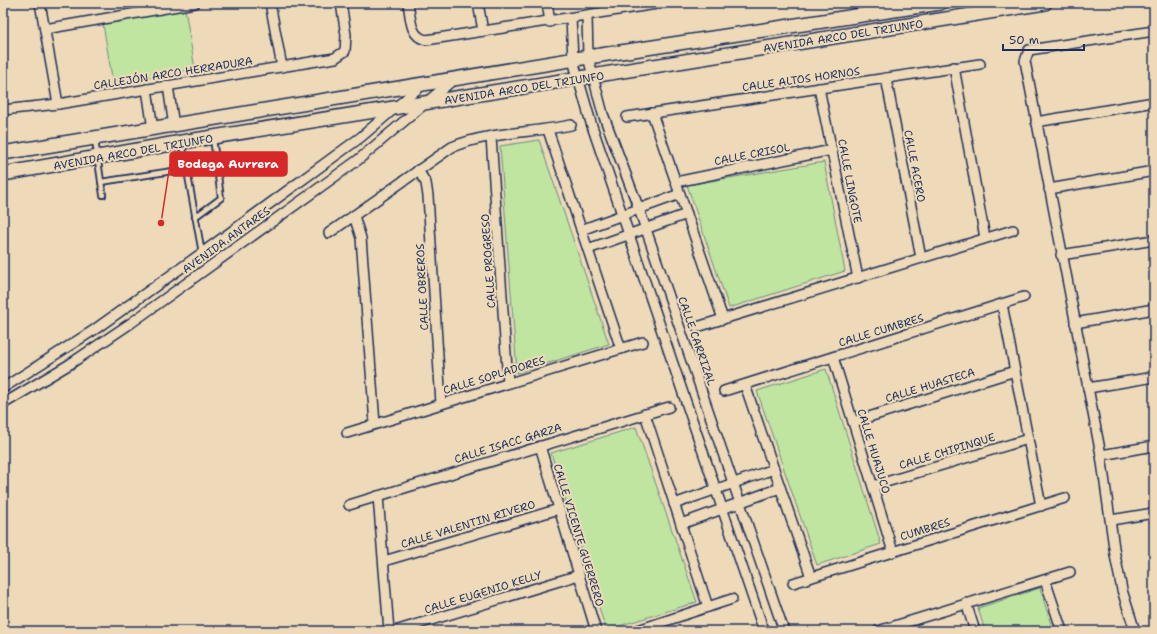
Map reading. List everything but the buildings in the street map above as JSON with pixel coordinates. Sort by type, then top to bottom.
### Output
[{"type":"street","points":[[40,3],[58,104]]},
{"type":"street","points":[[45,29],[196,3]]},
{"type":"street","points":[[270,3],[282,66]]},
{"type":"street","name":"CALLEJÓN ARCO HERRADURA","points":[[3,110],[58,104],[335,58],[345,51],[346,35],[340,3]]},
{"type":"street","points":[[408,3],[413,30],[419,38],[435,39],[587,16],[616,7],[662,3]]},
{"type":"street","points":[[478,3],[483,31]]},
{"type":"street","points":[[547,3],[550,22]]},
{"type":"street","name":"AVENIDA ARCO DEL TRIUNFO","points":[[3,153],[588,57],[940,3]]},
{"type":"street","name":"AVENIDA ARCO DEL TRIUNFO","points":[[3,174],[182,142],[1045,3]]},
{"type":"street","name":"CALLE CARRIZAL","points":[[587,16],[588,57],[603,114],[639,209],[784,631]]},
{"type":"street","points":[[571,18],[573,60],[591,123],[764,631]]},
{"type":"street","points":[[1135,631],[1122,590],[1115,555],[1101,455],[1025,68],[1025,57],[1029,50],[1154,31]]},
{"type":"street","name":"CALLE ALTOS HORNOS","points":[[628,117],[980,64]]},
{"type":"street","points":[[954,67],[985,238]]},
{"type":"street","name":"CALLE ACERO","points":[[886,78],[921,258]]},
{"type":"street","name":"AVENIDA ANTARES","points":[[3,404],[70,364],[149,310],[358,160],[453,80]]},
{"type":"street","name":"AVENIDA ANTARES","points":[[3,388],[94,330],[202,253],[361,137],[422,85]]},
{"type":"street","points":[[168,86],[174,126]]},
{"type":"street","name":"CALLE LINGOTE","points":[[819,88],[858,278]]},
{"type":"street","points":[[147,89],[153,129]]},
{"type":"street","points":[[1036,122],[1154,102]]},
{"type":"street","points":[[652,113],[723,319]]},
{"type":"street","points":[[329,233],[418,170],[452,147],[463,142],[548,130],[571,125]]},
{"type":"street","points":[[548,130],[621,348]]},
{"type":"street","name":"CALLE PROGRESO","points":[[491,137],[508,383]]},
{"type":"street","name":"CALLE CRISOL","points":[[676,182],[832,150]]},
{"type":"street","name":"CALLE OBREROS","points":[[418,170],[426,183],[428,196],[441,404]]},
{"type":"street","points":[[1049,189],[1154,171]]},
{"type":"street","points":[[581,230],[680,194]]},
{"type":"street","points":[[588,249],[687,214]]},
{"type":"street","points":[[354,216],[361,238],[375,424]]},
{"type":"street","points":[[697,327],[1013,230]]},
{"type":"street","points":[[1061,256],[1154,240]]},
{"type":"street","name":"CALLE CUMBRES","points":[[724,391],[1024,297]]},
{"type":"street","points":[[1002,304],[1041,506]]},
{"type":"street","points":[[1075,323],[1154,309]]},
{"type":"street","name":"CALLE SOPLADORES","points":[[348,433],[644,342]]},
{"type":"street","name":"CALLE HUAJUCO","points":[[833,357],[893,552]]},
{"type":"street","name":"CALLE HUASTECA","points":[[853,422],[1015,371]]},
{"type":"street","points":[[1088,388],[1154,377]]},
{"type":"street","points":[[745,385],[811,577]]},
{"type":"street","name":"CALLE ISACC GARZA","points":[[349,505],[669,407]]},
{"type":"street","points":[[645,414],[708,607]]},
{"type":"street","name":"CALLE CHIPINQUE","points":[[873,486],[1028,439]]},
{"type":"street","name":"CALLE VICENTE GUERRERO","points":[[540,446],[596,631]]},
{"type":"street","points":[[1101,455],[1154,446]]},
{"type":"street","points":[[674,504],[774,469]]},
{"type":"street","points":[[681,524],[780,488]]},
{"type":"street","points":[[378,496],[389,631]]},
{"type":"street","name":"CUMBRES","points":[[793,583],[1065,498]]},
{"type":"street","name":"CALLE VALENTIN RIVERO","points":[[384,562],[559,509]]},
{"type":"street","points":[[1111,520],[1154,513]]},
{"type":"street","points":[[878,631],[901,627],[966,603],[1070,572]]},
{"type":"street","name":"CALLE EUGENIO KELLY","points":[[395,631],[579,575]]},
{"type":"street","points":[[1045,580],[1062,631]]},
{"type":"street","points":[[635,631],[732,599]]},
{"type":"street","points":[[966,603],[975,631]]},
{"type":"lane","points":[[194,217],[221,198],[218,164],[213,137]]},
{"type":"lane","points":[[95,138],[103,195]]},
{"type":"lane","points":[[182,142],[194,217],[202,253]]},
{"type":"lane","points":[[101,182],[218,164]]},
{"type":"green space","points":[[185,9],[195,69],[113,83],[103,24]]},
{"type":"green space","points":[[539,140],[609,344],[517,373],[500,146]]},
{"type":"green space","points":[[824,162],[845,271],[729,308],[687,185]]},
{"type":"green space","points":[[826,369],[881,544],[817,565],[757,391]]},
{"type":"green space","points":[[636,427],[697,602],[606,630],[551,453]]},
{"type":"green space","points":[[1040,588],[1053,631],[985,631],[978,608]]},
{"type":"place","name":"Bodega Aurrera","points":[[161,223]]}]
